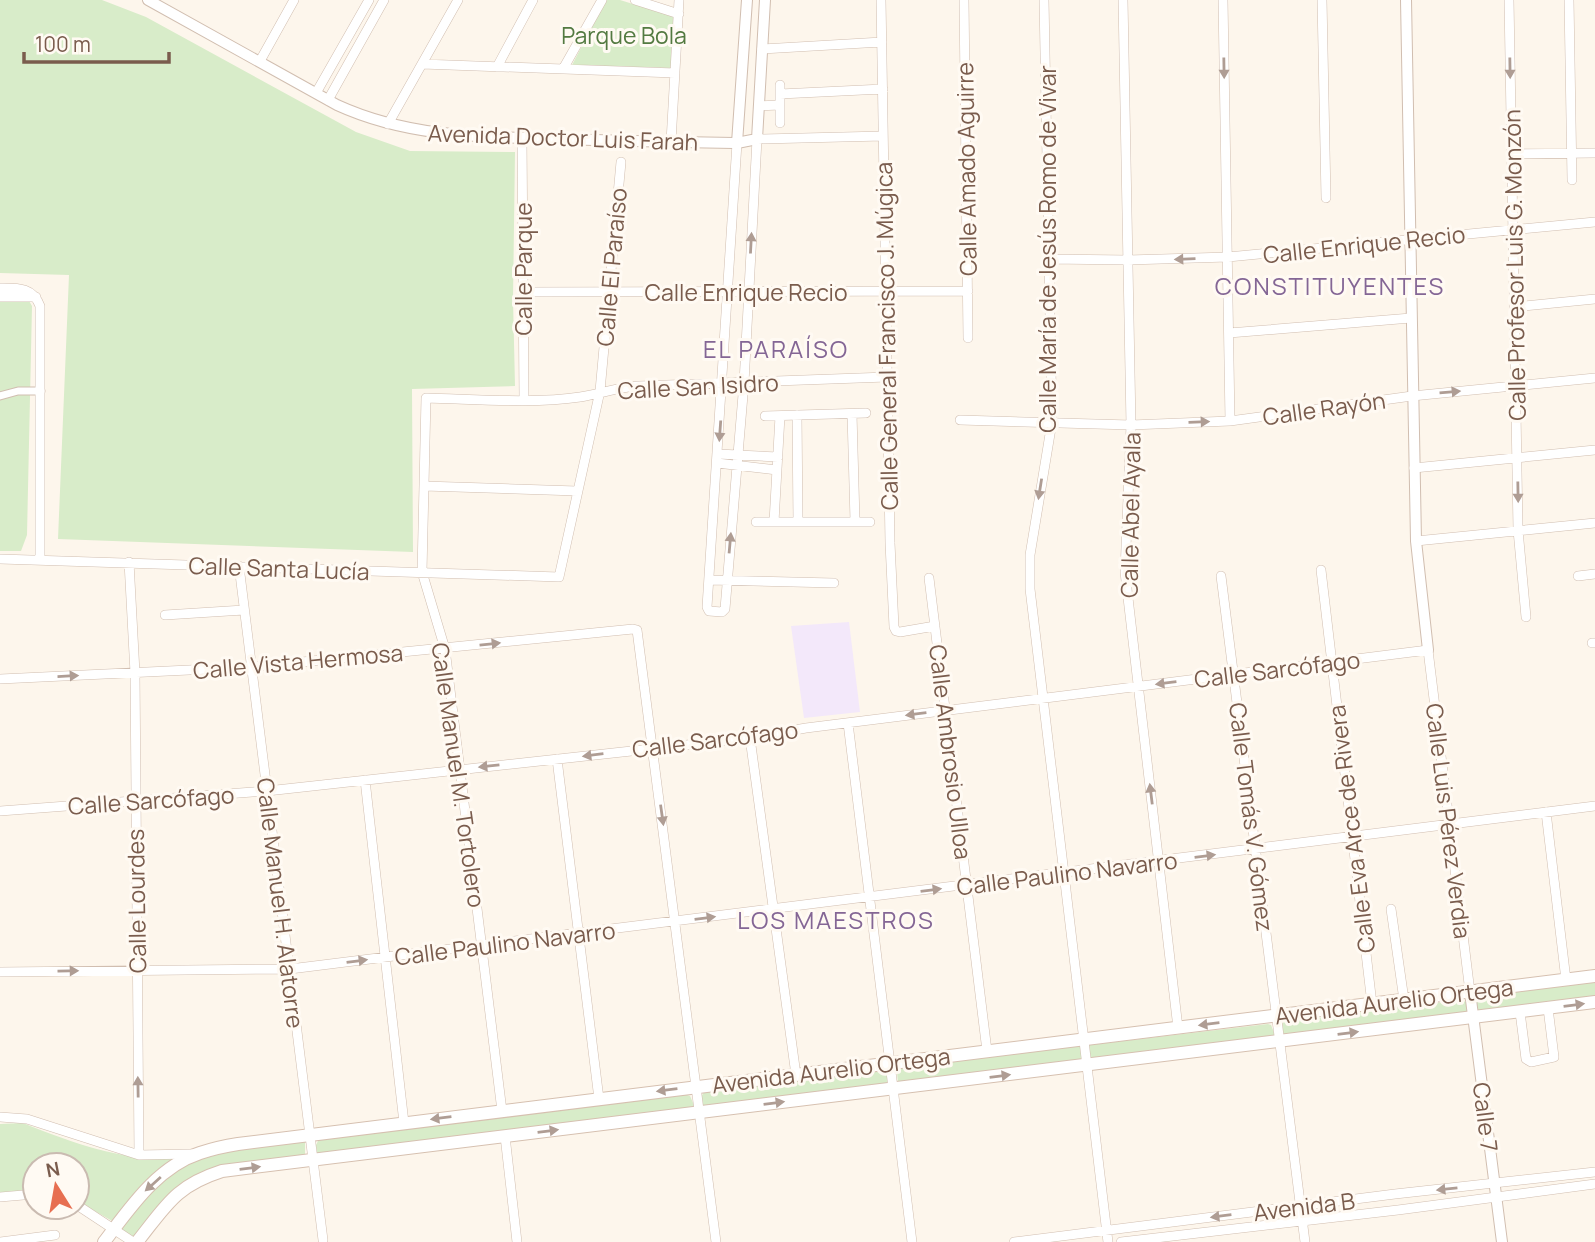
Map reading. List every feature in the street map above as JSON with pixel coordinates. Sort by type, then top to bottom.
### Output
[{"type":"main road","name":"Avenida Aurelio Ortega","points":[[104,1242],[156,1180],[197,1154],[238,1144],[1595,976]]},
{"type":"main road","name":"Avenida Aurelio Ortega","points":[[135,1242],[176,1194],[191,1182],[222,1171],[1595,1002]]},
{"type":"street","name":"Avenida Doctor Luis Farah","points":[[148,0],[328,100],[388,124],[434,134],[522,138],[737,143],[757,139]]},
{"type":"street","points":[[260,61],[294,0]]},
{"type":"street","points":[[316,93],[369,0]]},
{"type":"street","points":[[328,100],[384,0]]},
{"type":"street","points":[[388,124],[458,0]]},
{"type":"street","points":[[496,67],[533,0]]},
{"type":"street","points":[[563,69],[602,0]]},
{"type":"street","points":[[635,0],[678,14]]},
{"type":"street","points":[[671,142],[679,0]]},
{"type":"street","points":[[747,0],[707,610],[724,611],[744,383],[765,0]]},
{"type":"street","name":"Calle General Francisco J. Múgica","points":[[881,0],[890,542],[894,627],[900,632],[935,625]]},
{"type":"street","name":"Calle Amado Aguirre","points":[[964,0],[968,338]]},
{"type":"street","name":"Calle María de Jesús Romo de Vivar","points":[[1044,0],[1052,422],[1029,572],[1108,1242]]},
{"type":"street","name":"Calle Abel Ayala","points":[[1123,0],[1131,425],[1125,572],[1178,1028]]},
{"type":"street","points":[[1223,0],[1230,421]]},
{"type":"street","points":[[1322,0],[1326,198]]},
{"type":"street","points":[[1406,0],[1416,541],[1428,650]]},
{"type":"street","name":"Calle Profesor Luis G. Monzón","points":[[1509,0],[1518,530],[1526,617]]},
{"type":"street","points":[[1569,0],[1572,180]]},
{"type":"street","points":[[762,49],[882,42]]},
{"type":"street","points":[[422,64],[675,73]]},
{"type":"street","points":[[780,123],[780,90],[883,89]]},
{"type":"street","points":[[759,106],[780,106]]},
{"type":"street","points":[[757,139],[883,136]]},
{"type":"street","name":"Calle Parque","points":[[522,138],[524,399]]},
{"type":"street","points":[[1512,154],[1595,153]]},
{"type":"street","name":"Calle El Paraíso","points":[[559,577],[600,391],[621,162]]},
{"type":"street","name":"Calle Enrique Recio","points":[[1049,259],[1228,257],[1595,222]]},
{"type":"street","points":[[0,288],[23,289],[36,297],[41,312],[40,559]]},
{"type":"street","name":"Calle Enrique Recio","points":[[524,292],[968,291]]},
{"type":"street","points":[[0,297],[36,297]]},
{"type":"street","points":[[1514,307],[1595,299]]},
{"type":"street","points":[[1228,333],[1411,318]]},
{"type":"street","name":"Calle San Isidro","points":[[426,398],[579,397],[600,391],[639,386],[887,377]]},
{"type":"street","name":"Calle Rayón","points":[[960,420],[1131,425],[1230,421],[1412,396],[1595,379]]},
{"type":"street","points":[[0,396],[18,391],[41,391]]},
{"type":"street","name":"Calle Manuel M. Tortolero","points":[[426,398],[422,572],[445,649],[502,1111]]},
{"type":"street","points":[[765,416],[866,413]]},
{"type":"street","points":[[852,414],[855,521]]},
{"type":"street","points":[[797,415],[798,522]]},
{"type":"street","points":[[774,522],[780,416]]},
{"type":"street","points":[[1414,468],[1595,450]]},
{"type":"street","points":[[737,460],[778,457]]},
{"type":"street","points":[[718,458],[777,470]]},
{"type":"street","points":[[424,486],[577,491]]},
{"type":"street","points":[[756,522],[870,522]]},
{"type":"street","points":[[1416,541],[1595,523]]},
{"type":"street","name":"Calle Santa Lucía","points":[[0,559],[559,577]]},
{"type":"street","name":"Calle Lourdes","points":[[129,562],[135,673],[139,1155]]},
{"type":"street","name":"Calle Manuel H. Alatorre","points":[[239,566],[323,1240]]},
{"type":"street","name":"Calle Eva Arce de Rivera","points":[[1321,570],[1372,1004]]},
{"type":"street","points":[[1578,576],[1595,574]]},
{"type":"street","name":"Calle Tomás V. Gómez","points":[[1221,576],[1305,1242]]},
{"type":"street","name":"Calle Ambrosio Ulloa","points":[[929,578],[987,1051]]},
{"type":"street","points":[[709,580],[834,583]]},
{"type":"street","points":[[165,615],[244,610]]},
{"type":"street","name":"Calle Vista Hermosa","points":[[0,679],[251,667],[633,629],[637,630],[653,747]]},
{"type":"street","name":"Calle Sarcófago","points":[[0,811],[267,791],[750,738],[946,710],[1428,650]]},
{"type":"street","name":"Calle Luis Pérez Verdia","points":[[1428,650],[1470,992]]},
{"type":"street","points":[[848,723],[912,1242]]},
{"type":"street","points":[[750,738],[796,1075]]},
{"type":"street","points":[[653,747],[716,1242]]},
{"type":"street","points":[[557,759],[599,1099]]},
{"type":"street","points":[[365,780],[404,1123]]},
{"type":"street","name":"Calle Paulino Navarro","points":[[0,972],[290,969],[1595,806]]},
{"type":"street","points":[[1546,813],[1566,980]]},
{"type":"street","points":[[1391,909],[1404,1000]]},
{"type":"street","name":"Calle 7","points":[[1470,992],[1502,1242]]},
{"type":"street","points":[[1520,1012],[1526,1059],[1531,1062],[1554,1057],[1548,1008]]},
{"type":"street","points":[[0,1116],[27,1119],[139,1155],[197,1154]]},
{"type":"street","points":[[505,1136],[517,1242]]},
{"type":"street","name":"Avenida B","points":[[1121,1242],[1398,1210],[1495,1189],[1595,1172]]},
{"type":"street","name":"Avenida B","points":[[1014,1242],[1301,1206],[1495,1189],[1595,1184]]},
{"type":"street","points":[[0,1197],[21,1195]]},
{"type":"street","points":[[91,1214],[135,1242]]},
{"type":"street","points":[[6,1241],[55,1235]]},
{"type":"shaded area","points":[[849,622],[860,712],[804,718],[791,626]]},
{"type":"green space","points":[[0,0],[102,0],[146,17],[356,132],[410,151],[515,152],[515,386],[412,389],[413,552],[58,539],[69,275],[0,273]]},
{"type":"green space","name":"Parque Bola","points":[[606,0],[620,0],[675,17],[671,68],[572,65]]},
{"type":"green space","points":[[0,298],[28,299],[32,306],[27,535],[21,551],[0,551]]},
{"type":"green space","points":[[1595,978],[1595,1002],[1475,1016],[1471,1001],[1478,994]]},
{"type":"green space","points":[[1459,1000],[1466,1002],[1469,1014],[1285,1040],[1280,1031],[1283,1022]]},
{"type":"green space","points":[[1268,1024],[1275,1035],[1272,1042],[898,1084],[897,1071],[901,1067]]},
{"type":"green space","points":[[884,1069],[889,1082],[888,1089],[702,1111],[700,1105],[701,1097],[707,1090]]},
{"type":"green space","points":[[687,1095],[694,1105],[692,1113],[317,1156],[316,1145],[320,1137]]},
{"type":"green space","points":[[23,1123],[62,1138],[118,1154],[179,1159],[114,1222],[91,1209],[91,1151],[21,1151],[21,1191],[0,1193],[0,1124]]},
{"type":"green space","points":[[305,1142],[305,1160],[190,1182],[137,1241],[121,1229],[158,1185],[195,1161],[236,1149]]},
{"type":"district","name":"CONSTITUYENTES","points":[[1330,285]]},
{"type":"district","name":"EL PARAÍSO","points":[[776,348]]},
{"type":"district","name":"LOS MAESTROS","points":[[836,919]]}]
